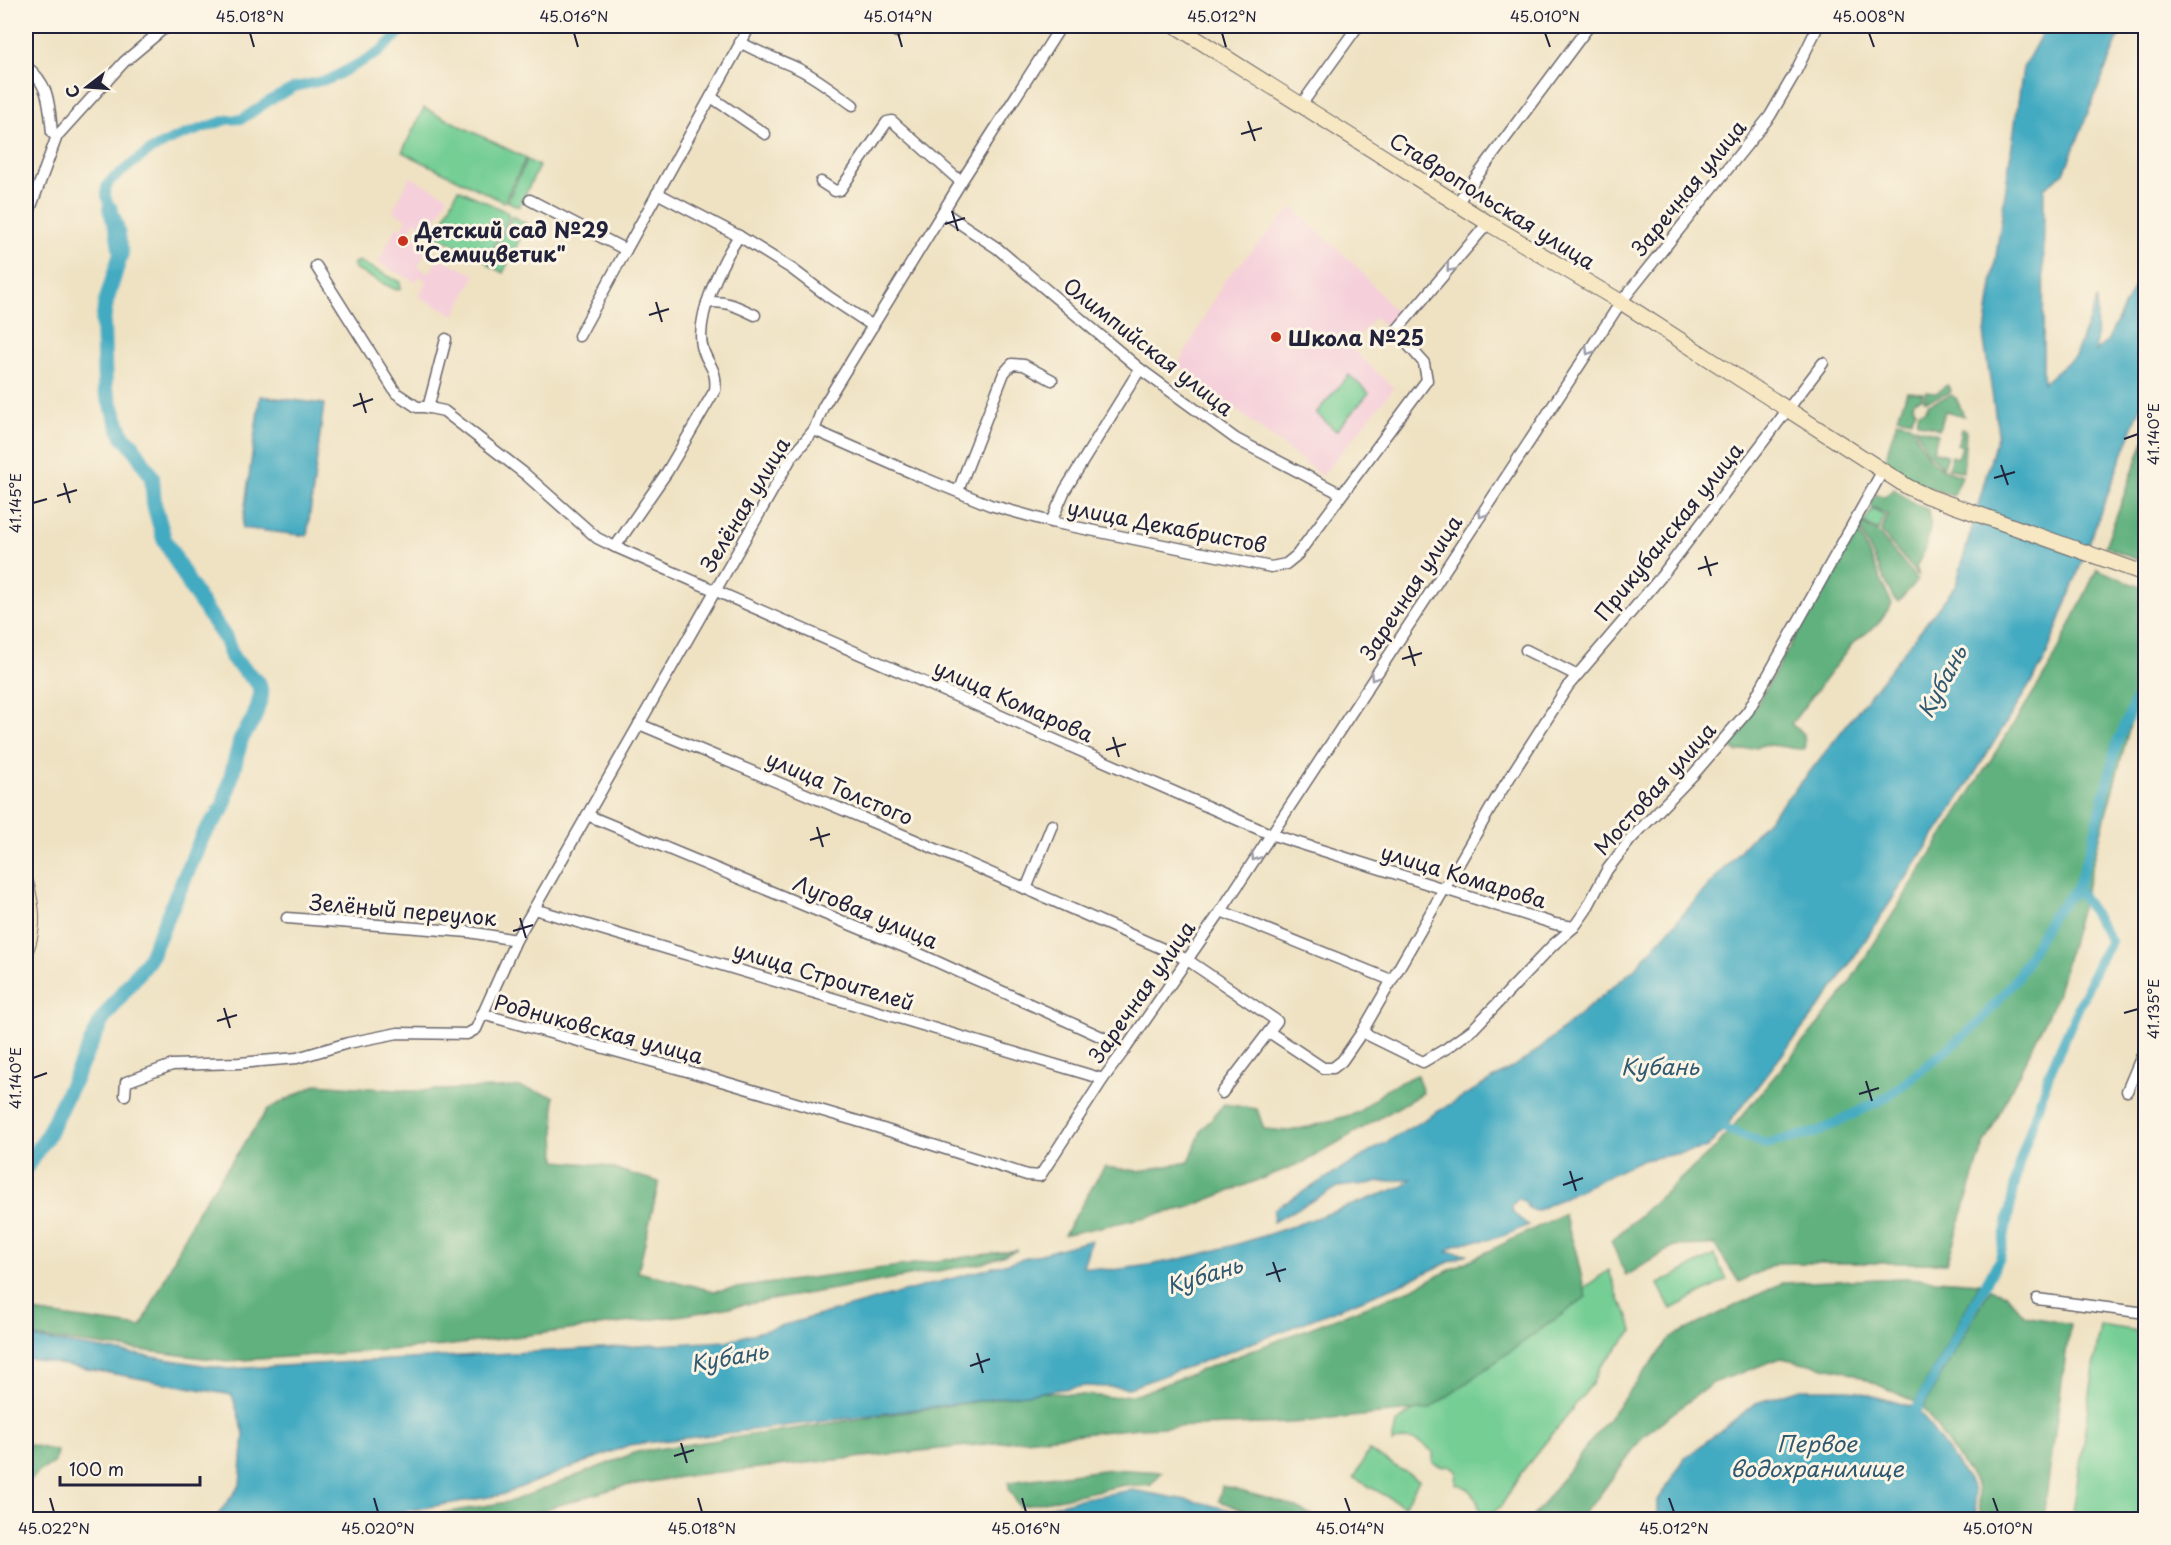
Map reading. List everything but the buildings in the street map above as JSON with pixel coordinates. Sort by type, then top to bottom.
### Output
[{"type":"main road","name":"Ставропольская улица","points":[[1176,26],[1488,223],[1621,302],[1908,487],[1946,503],[2145,574]]},
{"type":"main road","points":[[26,884],[32,910],[31,934],[26,949]]},
{"type":"street","points":[[26,220],[57,136],[124,62],[162,30],[172,26]]},
{"type":"street","points":[[579,336],[750,26]]},
{"type":"street","name":"Зелёная улица","points":[[482,1014],[516,940],[791,458],[813,430],[823,407],[961,182],[1061,26]]},
{"type":"street","points":[[1301,105],[1358,26]]},
{"type":"street","points":[[1457,203],[1589,26]]},
{"type":"street","name":"Заречная улица","points":[[1040,1176],[1103,1079],[1221,911],[1621,302],[1770,116],[1795,73],[1818,26]]},
{"type":"street","points":[[740,42],[757,52],[800,70],[853,105]]},
{"type":"street","points":[[26,66],[39,77],[49,100],[52,134],[57,136]]},
{"type":"street","points":[[711,97],[765,134]]},
{"type":"street","points":[[821,182],[835,191],[840,190],[887,122],[892,121],[961,182]]},
{"type":"street","points":[[657,193],[740,236],[792,269],[828,297],[873,326]]},
{"type":"street","points":[[530,200],[626,250]]},
{"type":"street","name":"Олимпийская улица","points":[[943,212],[997,248],[1140,369],[1236,439],[1341,494]]},
{"type":"street","name":"улица Декабристов","points":[[813,430],[990,505],[1051,522],[1271,567],[1286,564],[1297,555],[1427,380],[1424,363],[1396,331],[1488,223]]},
{"type":"street","points":[[615,547],[667,472],[715,390],[717,378],[702,347],[702,332],[707,303],[725,257],[740,236]]},
{"type":"street","name":"улица Комарова","points":[[316,266],[396,393],[417,407],[444,411],[525,474],[597,538],[1270,834],[1555,924],[1574,927]]},
{"type":"street","points":[[707,303],[728,302],[755,315]]},
{"type":"street","points":[[428,408],[446,339]]},
{"type":"street","points":[[1788,410],[1823,363]]},
{"type":"street","points":[[958,491],[1004,373],[1012,364],[1024,364],[1052,380]]},
{"type":"street","points":[[1051,522],[1065,489],[1140,369]]},
{"type":"street","name":"Прикубанская улица","points":[[1269,1032],[1323,1068],[1334,1068],[1342,1061],[1362,1032],[1496,799],[1576,675],[1660,578],[1788,410]]},
{"type":"street","name":"Мостовая улица","points":[[1362,1032],[1424,1062],[1473,1029],[1553,945],[1574,927],[1586,910],[1607,870],[1630,840],[1693,775],[1748,711],[1882,472]]},
{"type":"street","points":[[1526,650],[1576,675]]},
{"type":"street","name":"улица Толстого","points":[[639,724],[1026,888],[1186,959],[1277,1021],[1269,1032]]},
{"type":"street","name":"Луговая улица","points":[[587,815],[909,949],[1126,1048]]},
{"type":"street","points":[[1026,888],[1052,825]]},
{"type":"street","name":"улица Строителей","points":[[534,909],[1103,1079]]},
{"type":"street","points":[[1221,911],[1391,980]]},
{"type":"street","name":"Зелёный переулок","points":[[286,918],[470,932],[516,940]]},
{"type":"street","name":"Родниковская улица","points":[[125,1095],[126,1083],[172,1065],[297,1058],[348,1043],[398,1033],[467,1034],[476,1029],[482,1014],[864,1123],[1026,1175],[1040,1176]]},
{"type":"street","points":[[1222,1093],[1269,1032]]},
{"type":"street","points":[[2127,1091],[2145,1046]]},
{"type":"street","points":[[2037,1299],[2145,1313]]},
{"type":"shaded area","name":"Детский сад №29 \"Семицветик\"","points":[[410,177],[448,196],[432,229],[415,221],[408,235],[428,246],[418,267],[430,273],[438,257],[475,275],[455,315],[419,297],[427,280],[419,276],[416,282],[378,263],[396,227],[402,229],[407,219],[393,211]]},
{"type":"shaded area","name":"Школа №25","points":[[1292,207],[1358,268],[1396,313],[1385,327],[1375,317],[1350,347],[1394,388],[1322,476],[1178,365],[1225,280]]},
{"type":"green space","points":[[424,108],[526,158],[504,202],[402,152]]},
{"type":"green space","points":[[527,160],[539,166],[519,207],[507,201]]},
{"type":"green space","points":[[458,189],[507,212],[509,216],[486,261],[439,237],[438,232]]},
{"type":"green space","points":[[512,216],[527,224],[503,273],[487,264]]},
{"type":"green space","points":[[358,261],[400,282],[401,288],[396,290],[356,270],[353,264]]},
{"type":"green space","points":[[1349,375],[1369,393],[1336,431],[1316,413]]},
{"type":"green space","points":[[1947,385],[1951,390],[1950,393],[1926,401],[1924,399],[1926,392],[1936,393]]},
{"type":"green space","points":[[1907,392],[1923,393],[1922,398],[1914,401],[1913,406],[1916,410],[1911,420],[1898,417]]},
{"type":"green space","points":[[1952,395],[1956,398],[1964,416],[1945,411],[1939,429],[1917,422],[1919,412],[1926,410],[1928,404]]},
{"type":"green space","points":[[1897,421],[1909,424],[1913,428],[1930,459],[1943,469],[1962,476],[1953,496],[1916,483],[1890,468],[1886,458]]},
{"type":"green space","points":[[1915,427],[1938,434],[1933,451],[1947,455],[1943,467],[1927,452]]},
{"type":"green space","points":[[1961,429],[1966,432],[1963,472],[1948,468],[1952,456],[1958,458],[1962,446],[1957,444],[1962,434]]},
{"type":"green space","points":[[2145,439],[2145,563],[2105,546]]},
{"type":"green space","points":[[1894,489],[1913,503],[1929,510],[1928,540],[1916,567],[1919,576],[1881,532],[1888,515],[1870,506],[1877,494],[1884,497]]},
{"type":"green space","points":[[1872,509],[1885,516],[1878,531],[1864,523]]},
{"type":"green space","points":[[1859,522],[1878,533],[1918,580],[1898,602],[1894,599],[1858,525]]},
{"type":"green space","points":[[1857,528],[1892,604],[1878,624],[1852,644],[1791,724],[1804,734],[1805,749],[1765,745],[1736,752],[1726,742],[1750,716]]},
{"type":"green space","points":[[2097,569],[2145,589],[2145,670],[2057,996],[1983,1147],[1947,1263],[1778,1263],[1739,1282],[1715,1245],[1674,1246],[1626,1276],[1611,1241],[1716,1147],[1839,999],[2051,665]]},
{"type":"green space","points":[[1417,1075],[1423,1093],[1304,1162],[1187,1208],[1064,1235],[1104,1167],[1139,1171],[1189,1162],[1201,1131],[1224,1104],[1257,1109],[1264,1129],[1289,1131],[1357,1113],[1390,1087]]},
{"type":"green space","points":[[317,1084],[409,1091],[519,1087],[554,1096],[556,1161],[601,1165],[659,1182],[638,1272],[714,1291],[1018,1250],[984,1263],[685,1315],[445,1346],[228,1361],[26,1336],[26,1311],[141,1327],[198,1210],[268,1109]]},
{"type":"green space","points":[[1564,1214],[1576,1252],[1586,1297],[1430,1409],[1292,1423],[1138,1428],[693,1475],[619,1487],[513,1519],[410,1519],[512,1501],[637,1452],[1040,1392],[1112,1397],[1139,1394],[1411,1289]]},
{"type":"green space","points":[[1714,1255],[1727,1280],[1671,1309],[1658,1284]]},
{"type":"green space","points":[[1609,1270],[1620,1302],[1628,1313],[1633,1331],[1599,1368],[1592,1384],[1521,1473],[1502,1505],[1488,1517],[1481,1513],[1471,1491],[1456,1484],[1457,1471],[1448,1466],[1443,1467],[1433,1463],[1433,1452],[1423,1444],[1410,1439],[1392,1443],[1396,1423]]},
{"type":"green space","points":[[1906,1278],[1980,1283],[1915,1402],[1853,1373],[1781,1358],[1713,1383],[1644,1435],[1596,1500],[1577,1519],[1531,1519],[1671,1337],[1782,1283]]},
{"type":"green space","points":[[1990,1289],[2006,1294],[2025,1316],[2070,1324],[2043,1519],[1981,1519],[1977,1485],[1923,1408]]},
{"type":"green space","points":[[2100,1325],[2145,1332],[2145,1519],[2072,1519]]},
{"type":"green space","points":[[26,1444],[57,1451],[55,1462],[40,1471],[26,1484]]},
{"type":"green space","points":[[1369,1451],[1419,1480],[1404,1506],[1354,1478]]},
{"type":"green space","points":[[1111,1469],[1162,1472],[1150,1486],[1125,1485],[1020,1507],[1009,1490],[1009,1482]]},
{"type":"green space","points":[[1222,1486],[1288,1504],[1320,1519],[1286,1519],[1257,1515],[1219,1501]]},
{"type":"water","name":"Кубань","points":[[2046,26],[2123,26],[2064,173],[2044,188],[2043,383],[2075,356],[2097,299],[2096,352],[2107,341],[2145,265],[2145,395],[2044,662],[1965,789],[1831,992],[1707,1148],[1639,1161],[1536,1211],[1529,1209],[1524,1201],[1518,1199],[1512,1205],[1513,1213],[1528,1225],[1498,1238],[1457,1245],[1447,1251],[1467,1254],[1394,1287],[1229,1352],[1129,1388],[1085,1386],[629,1445],[501,1495],[357,1519],[215,1519],[240,1485],[244,1433],[232,1395],[26,1358],[26,1337],[228,1369],[726,1341],[1091,1240],[1083,1267],[1115,1270],[1193,1256],[1264,1236],[1404,1186],[1411,1179],[1338,1187],[1273,1222],[1274,1209],[1528,1058],[1634,969],[1805,778],[1956,585],[1998,433],[1984,340],[2023,68]]},
{"type":"water","points":[[260,396],[324,404],[307,536],[242,528]]},
{"type":"water","name":"Первое водохранилище","points":[[1800,1389],[1848,1389],[1917,1408],[1973,1487],[1977,1519],[1658,1519],[1658,1500],[1685,1458],[1756,1403]]},
{"type":"water","points":[[1132,1490],[1203,1503],[1264,1519],[1003,1519],[1079,1499]]},
{"type":"waterway","points":[[110,209],[106,187],[111,180],[149,151],[175,138],[226,120],[242,119],[295,87],[330,79],[378,53],[404,29],[412,26]]},
{"type":"waterway","points":[[26,1167],[47,1136],[102,1020],[149,959],[203,835],[223,808],[241,739],[254,718],[261,696],[259,684],[233,659],[225,638],[194,592],[164,539],[154,504],[152,477],[132,445],[123,437],[105,389],[103,322],[106,302],[121,253],[117,229],[110,209]]},
{"type":"waterway","points":[[2077,888],[2094,837],[2116,746],[2146,674]]},
{"type":"waterway","points":[[1725,1128],[1765,1144],[1818,1132],[1889,1096],[1977,1025],[2017,978],[2051,917],[2077,888],[2111,941],[2098,963],[2049,1074],[2019,1164],[2000,1258],[1917,1408]]},
{"type":"place","name":"Детский сад №29 \"Семицветик\"","points":[[403,241]]},
{"type":"place","name":"Школа №25","points":[[1276,337]]}]
